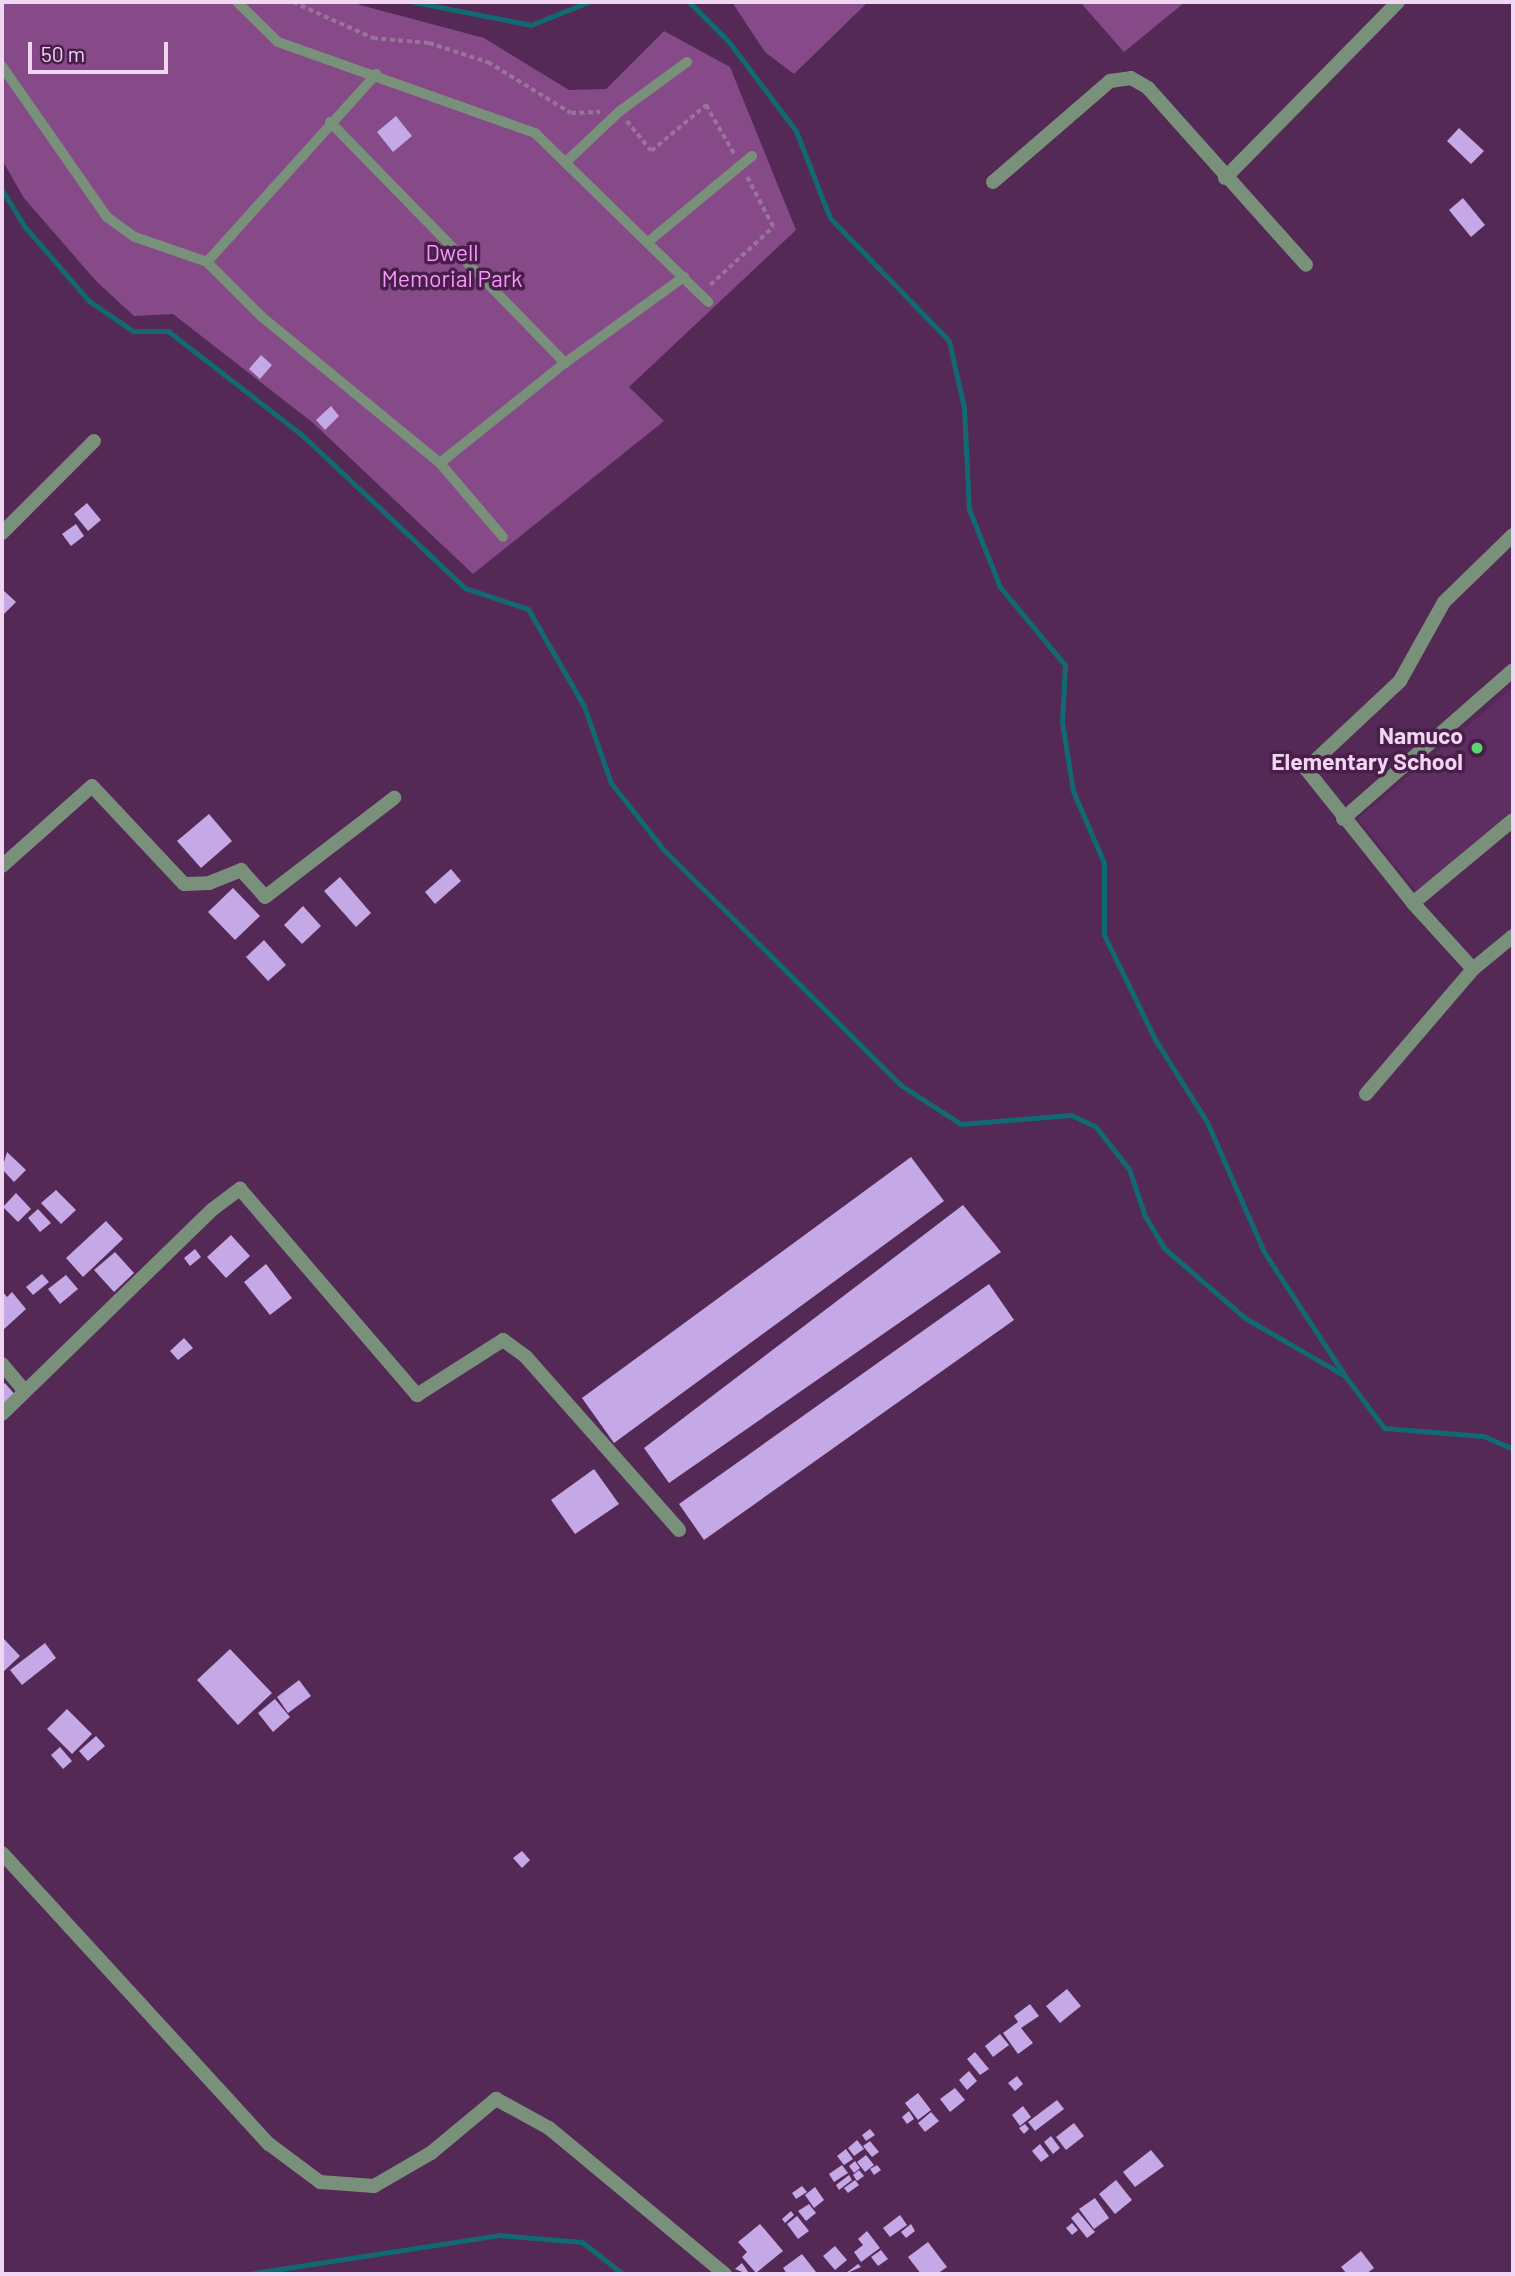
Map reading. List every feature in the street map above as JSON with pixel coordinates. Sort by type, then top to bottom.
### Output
[{"type":"street","points":[[1225,178],[1398,2]]},
{"type":"street","points":[[993,182],[1110,81],[1130,78],[1148,88],[1225,178],[1306,265]]},
{"type":"street","points":[[2,533],[93,441]]},
{"type":"street","points":[[1473,969],[1413,904],[1306,769],[1310,761],[1400,681],[1444,602],[1513,535]]},
{"type":"street","points":[[1343,819],[1513,670]]},
{"type":"street","points":[[2,866],[92,786],[184,884],[209,883],[241,870],[265,897],[394,799]]},
{"type":"street","points":[[1413,904],[1513,820]]},
{"type":"street","points":[[1366,1094],[1473,969],[1513,936]]},
{"type":"street","points":[[2,1414],[213,1209],[240,1189],[417,1395],[503,1340],[526,1357],[679,1530]]},
{"type":"street","points":[[2,1364],[24,1391]]},
{"type":"street","points":[[2,1853],[269,2144],[320,2182],[374,2186],[431,2153],[496,2099],[549,2128],[725,2274]]},
{"type":"lane","points":[[237,2],[278,42],[376,74],[535,133],[708,302]]},
{"type":"lane","points":[[566,162],[620,111],[687,62]]},
{"type":"lane","points":[[2,66],[107,217],[135,237],[207,262],[262,317],[440,463],[503,537]]},
{"type":"lane","points":[[207,262],[330,122],[376,74]]},
{"type":"lane","points":[[330,122],[565,363]]},
{"type":"lane","points":[[648,242],[752,156]]},
{"type":"lane","points":[[440,463],[565,363],[684,277]]},
{"type":"path","points":[[293,2],[373,38],[429,43],[488,62],[571,113],[620,111],[651,150],[706,105],[773,227],[700,293]]},
{"type":"shaded area","name":"Namuco Elementary School","points":[[1513,687],[1513,810],[1416,891],[1358,819]]},
{"type":"green space","name":"Dwell Memorial Park","points":[[2,2],[349,2],[484,38],[569,90],[606,89],[664,31],[730,67],[796,230],[629,387],[664,421],[473,574],[312,422],[173,314],[134,316],[96,281],[24,198],[2,160]]},
{"type":"green space","points":[[732,2],[868,2],[794,74],[765,52]]},
{"type":"green space","points":[[1080,2],[1185,2],[1124,52]]},
{"type":"building","points":[[396,116],[412,136],[393,152],[377,132]]},
{"type":"building","points":[[1459,128],[1484,151],[1471,164],[1447,141]]},
{"type":"building","points":[[1463,198],[1485,225],[1471,237],[1449,210]]},
{"type":"building","points":[[261,355],[272,365],[260,379],[249,369]]},
{"type":"building","points":[[331,406],[339,416],[325,430],[316,420]]},
{"type":"building","points":[[87,503],[101,520],[88,531],[74,514]]},
{"type":"building","points":[[76,524],[84,536],[71,546],[62,534]]},
{"type":"building","points":[[2,589],[16,602],[2,616]]},
{"type":"building","points":[[209,814],[232,841],[201,868],[177,841]]},
{"type":"building","points":[[451,869],[461,881],[435,904],[425,892]]},
{"type":"building","points":[[340,877],[371,913],[356,927],[324,891]]},
{"type":"building","points":[[233,888],[260,916],[235,940],[208,912]]},
{"type":"building","points":[[303,906],[321,926],[302,944],[284,925]]},
{"type":"building","points":[[264,940],[286,965],[268,981],[246,957]]},
{"type":"building","points":[[7,1152],[26,1170],[14,1182],[2,1169]]},
{"type":"building","points":[[911,1157],[944,1201],[614,1443],[582,1398]]},
{"type":"building","points":[[56,1190],[76,1210],[61,1224],[41,1203]]},
{"type":"building","points":[[16,1193],[31,1209],[18,1222],[3,1207]]},
{"type":"building","points":[[963,1205],[1001,1252],[669,1483],[644,1448]]},
{"type":"building","points":[[38,1209],[51,1223],[40,1232],[28,1218]]},
{"type":"building","points":[[106,1221],[123,1239],[83,1277],[66,1258]]},
{"type":"building","points":[[231,1235],[250,1256],[226,1278],[207,1257]]},
{"type":"building","points":[[195,1249],[201,1257],[190,1266],[184,1258]]},
{"type":"building","points":[[115,1252],[134,1273],[114,1292],[94,1270]]},
{"type":"building","points":[[266,1264],[292,1298],[270,1315],[244,1282]]},
{"type":"building","points":[[42,1274],[49,1282],[33,1295],[26,1287]]},
{"type":"building","points":[[66,1275],[78,1289],[60,1304],[48,1289]]},
{"type":"building","points":[[989,1284],[1014,1320],[704,1540],[679,1504]]},
{"type":"building","points":[[2,1291],[7,1297],[12,1292],[26,1309],[2,1331]]},
{"type":"building","points":[[184,1338],[193,1348],[178,1360],[170,1351]]},
{"type":"building","points":[[5,1383],[16,1396],[2,1407],[2,1386]]},
{"type":"building","points":[[594,1469],[619,1504],[575,1534],[551,1500]]},
{"type":"building","points":[[4,1639],[20,1656],[2,1673],[2,1641]]},
{"type":"building","points":[[45,1643],[56,1658],[22,1685],[10,1670]]},
{"type":"building","points":[[230,1649],[272,1693],[238,1725],[197,1680]]},
{"type":"building","points":[[299,1680],[311,1696],[288,1713],[277,1697]]},
{"type":"building","points":[[275,1699],[290,1717],[273,1732],[258,1713]]},
{"type":"building","points":[[67,1709],[92,1734],[72,1754],[47,1729]]},
{"type":"building","points":[[96,1736],[105,1746],[88,1761],[79,1751]]},
{"type":"building","points":[[60,1747],[72,1761],[63,1769],[51,1755]]},
{"type":"building","points":[[522,1851],[530,1860],[522,1868],[513,1858]]},
{"type":"building","points":[[1067,1989],[1081,2006],[1060,2023],[1046,2006]]},
{"type":"building","points":[[1030,2004],[1039,2016],[1021,2028],[1033,2043],[1018,2054],[1003,2033],[1018,2022],[1014,2016]]},
{"type":"building","points":[[1000,2034],[1009,2045],[993,2057],[985,2046]]},
{"type":"building","points":[[975,2052],[989,2069],[980,2075],[967,2059]]},
{"type":"building","points":[[969,2071],[977,2081],[967,2090],[959,2080]]},
{"type":"building","points":[[1017,2076],[1023,2084],[1015,2091],[1008,2083]]},
{"type":"building","points":[[955,2088],[965,2100],[950,2112],[940,2099]]},
{"type":"building","points":[[918,2093],[931,2110],[918,2120],[905,2103]]},
{"type":"building","points":[[1057,2100],[1064,2109],[1035,2131],[1028,2122]]},
{"type":"building","points":[[1023,2106],[1031,2117],[1020,2126],[1012,2115]]},
{"type":"building","points":[[909,2111],[914,2119],[907,2124],[902,2117]]},
{"type":"building","points":[[931,2112],[939,2121],[925,2132],[918,2123]]},
{"type":"building","points":[[1074,2123],[1084,2136],[1066,2150],[1056,2137]]},
{"type":"building","points":[[1025,2124],[1029,2129],[1024,2134],[1019,2128]]},
{"type":"building","points":[[870,2129],[875,2135],[866,2141],[862,2135]]},
{"type":"building","points":[[1051,2136],[1060,2148],[1053,2154],[1044,2142]]},
{"type":"building","points":[[857,2140],[864,2149],[854,2156],[848,2148]]},
{"type":"building","points":[[870,2141],[879,2152],[872,2157],[863,2146]]},
{"type":"building","points":[[1040,2144],[1049,2156],[1041,2162],[1032,2151]]},
{"type":"building","points":[[846,2149],[853,2159],[844,2165],[837,2156]]},
{"type":"building","points":[[1151,2150],[1164,2166],[1135,2187],[1123,2172]]},
{"type":"building","points":[[866,2155],[874,2165],[865,2172],[857,2162]]},
{"type":"building","points":[[855,2161],[860,2168],[854,2173],[849,2166]]},
{"type":"building","points":[[842,2165],[848,2173],[834,2182],[829,2174]]},
{"type":"building","points":[[877,2165],[881,2170],[874,2175],[870,2169]]},
{"type":"building","points":[[859,2170],[864,2176],[857,2181],[853,2175]]},
{"type":"building","points":[[849,2175],[852,2180],[839,2190],[836,2185]]},
{"type":"building","points":[[855,2180],[859,2185],[848,2193],[844,2188]]},
{"type":"building","points":[[1116,2180],[1132,2200],[1115,2214],[1099,2194]]},
{"type":"building","points":[[802,2186],[807,2192],[796,2199],[792,2193]]},
{"type":"building","points":[[815,2187],[824,2200],[814,2208],[805,2195]]},
{"type":"building","points":[[1095,2198],[1109,2218],[1094,2229],[1079,2209]]},
{"type":"building","points":[[809,2204],[816,2213],[806,2221],[798,2211]]},
{"type":"building","points":[[791,2211],[794,2215],[785,2223],[782,2219]]},
{"type":"building","points":[[1078,2212],[1095,2232],[1087,2238],[1071,2218]]},
{"type":"building","points":[[900,2215],[907,2225],[890,2237],[883,2228]]},
{"type":"building","points":[[797,2216],[809,2231],[798,2239],[787,2224]]},
{"type":"building","points":[[1072,2223],[1078,2230],[1072,2235],[1066,2228]]},
{"type":"building","points":[[760,2224],[783,2251],[756,2273],[742,2257],[747,2252],[738,2242]]},
{"type":"building","points":[[911,2224],[915,2231],[906,2238],[901,2232]]},
{"type":"building","points":[[867,2231],[880,2248],[861,2262],[854,2252],[863,2245],[858,2239]]},
{"type":"building","points":[[928,2242],[947,2267],[937,2274],[921,2274],[908,2257]]},
{"type":"building","points":[[835,2246],[847,2260],[835,2270],[823,2256]]},
{"type":"building","points":[[881,2250],[888,2259],[878,2266],[871,2257]]},
{"type":"building","points":[[1361,2251],[1374,2268],[1366,2274],[1347,2274],[1341,2267]]},
{"type":"building","points":[[802,2254],[816,2272],[787,2274],[783,2268]]},
{"type":"building","points":[[742,2263],[749,2273],[735,2269]]},
{"type":"building","points":[[858,2264],[861,2267],[845,2274]]},
{"type":"waterway","points":[[414,2],[531,25],[588,2]]},
{"type":"waterway","points":[[689,2],[729,42],[796,131],[830,218],[949,341],[964,408],[969,509],[1000,587],[1065,665],[1062,722],[1073,791],[1104,863],[1104,935],[1156,1041],[1207,1122],[1264,1252],[1345,1376],[1384,1428],[1483,1436],[1513,1449]]},
{"type":"waterway","points":[[2,190],[25,227],[89,301],[133,331],[168,331],[302,435],[465,588],[528,609],[584,706],[611,783],[664,850],[902,1086],[961,1124],[1071,1115],[1095,1126],[1129,1169],[1145,1216],[1164,1248],[1245,1318],[1345,1376]]},
{"type":"waterway","points":[[248,2274],[499,2235],[582,2242],[623,2274]]},
{"type":"place","name":"Namuco Elementary School","points":[[1477,748]]}]
